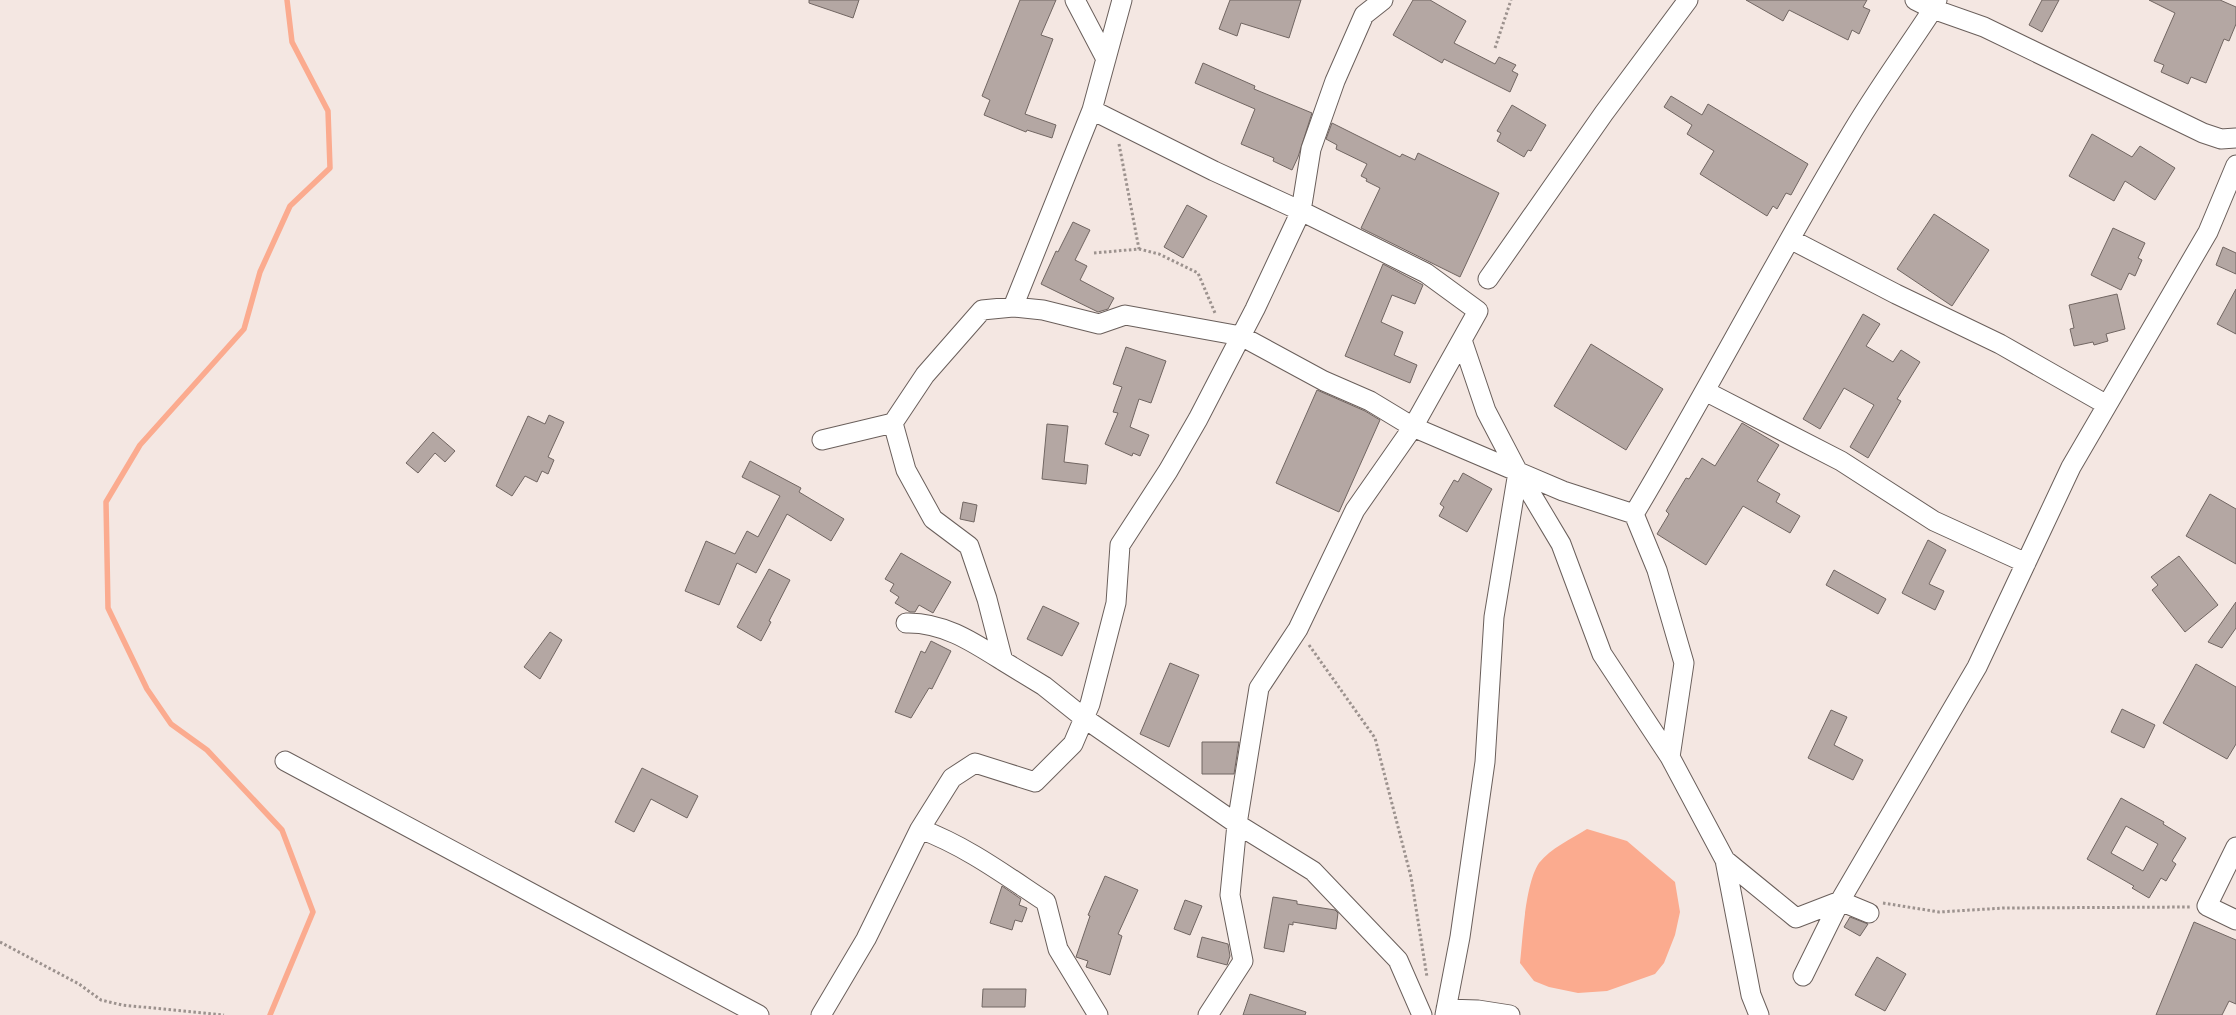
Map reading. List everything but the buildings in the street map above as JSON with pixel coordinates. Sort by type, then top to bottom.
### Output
[{"type":"street","points":[[1076,0],[1106,59]]},
{"type":"street","points":[[1013,307],[1092,110],[1122,0]]},
{"type":"street","points":[[821,1015],[866,939],[920,829],[952,778],[975,763],[1035,782],[1073,744],[1090,704],[1116,603],[1120,545],[1168,471],[1241,336],[1301,211],[1311,149],[1335,81],[1364,15],[1384,0]]},
{"type":"street","points":[[1488,279],[1598,121],[1688,0]]},
{"type":"street","points":[[1915,0],[1935,5],[1984,27],[2202,133],[2221,138],[2236,138]]},
{"type":"street","points":[[1634,514],[1849,136],[1935,5]]},
{"type":"street","points":[[1092,110],[1426,273],[1478,311],[1413,427],[1355,510],[1298,629],[1259,688],[1237,824],[1230,894],[1243,961],[1208,1015]]},
{"type":"street","points":[[1803,976],[1840,901],[1977,667],[2071,467],[2208,232],[2236,164]]},
{"type":"street","points":[[1790,239],[1896,294],[2000,344],[2107,405]]},
{"type":"street","points":[[822,440],[893,423],[925,375],[982,310],[1013,307],[1043,310],[1099,324],[1125,316],[1241,336],[1324,381],[1370,401],[1413,427],[1563,491],[1634,514],[1657,570],[1684,663],[1670,758]]},
{"type":"street","points":[[1462,340],[1486,411],[1518,472],[1560,544],[1602,654],[1670,758],[1725,860],[1751,995],[1759,1015]]},
{"type":"street","points":[[1705,391],[1840,461],[1934,521],[2026,563]]},
{"type":"street","points":[[893,423],[906,470],[933,519],[969,546],[987,599],[1003,662]]},
{"type":"street","points":[[1510,1015],[1478,1010],[1446,1012],[1460,937],[1484,762],[1494,617],[1518,472]]},
{"type":"street","points":[[906,623],[918,623],[942,628],[971,640],[1003,662],[1044,686],[1084,718],[1237,824],[1313,871],[1398,960],[1422,1015]]},
{"type":"street","points":[[285,761],[759,1015]]},
{"type":"street","points":[[920,829],[946,838],[976,855],[1046,902],[1058,949],[1098,1015]]},
{"type":"street","points":[[2236,847],[2207,906],[2236,920]]},
{"type":"street","points":[[1725,860],[1796,918],[1840,901],[1875,908]]},
{"type":"path","points":[[1495,48],[1511,0]]},
{"type":"path","points":[[1116,122],[1139,249]]},
{"type":"path","points":[[1094,253],[1139,249],[1159,254],[1198,273],[1222,332]]},
{"type":"path","points":[[1298,629],[1375,738],[1411,877],[1428,985]]},
{"type":"path","points":[[1875,908],[1939,912],[2004,908],[2164,908],[2207,906]]},
{"type":"path","points":[[0,942],[79,984],[101,1000],[122,1005],[224,1015]]},
{"type":"shaded area","points":[[1587,829],[1627,841],[1675,882],[1680,912],[1675,935],[1664,963],[1655,974],[1607,991],[1578,993],[1549,987],[1534,981],[1520,963],[1525,911],[1534,872],[1539,863],[1549,853]]},
{"type":"waterway","points":[[270,1015],[313,912],[282,830],[207,750],[171,724],[147,689],[108,608],[106,502],[140,445],[244,329],[260,272],[290,206],[330,168],[328,111],[292,42],[287,0]]}]
